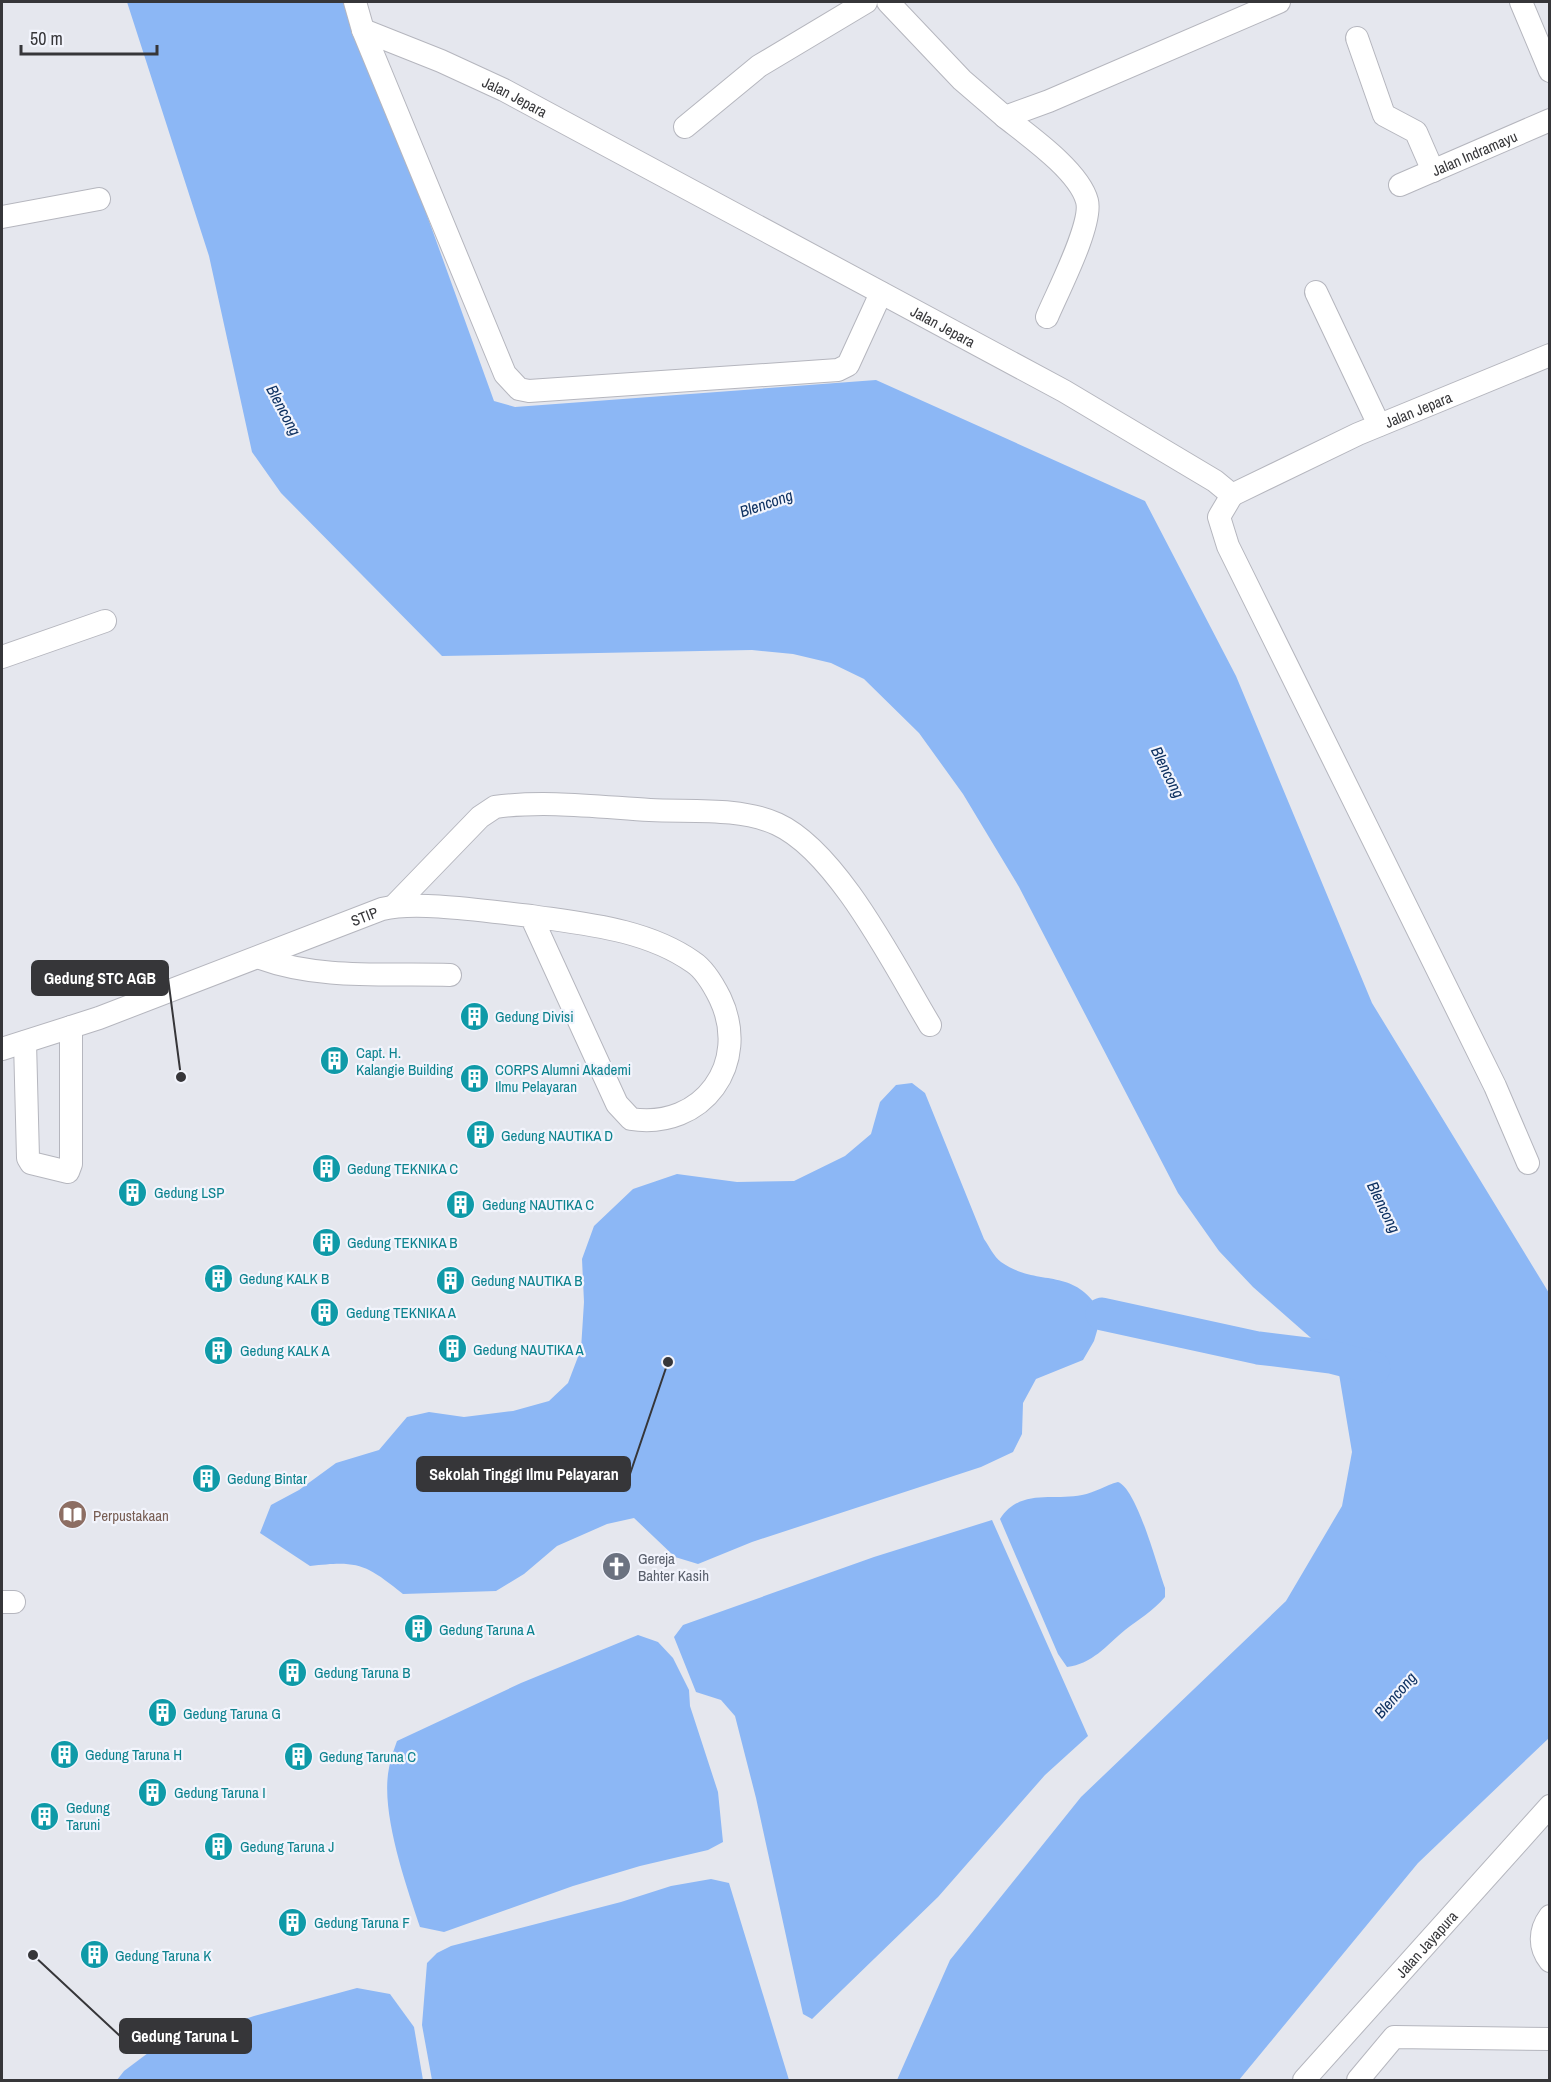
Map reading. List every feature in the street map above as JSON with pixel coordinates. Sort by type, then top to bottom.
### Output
[{"type":"lane","points":[[355,2],[363,30],[505,374],[519,389],[529,391],[838,370],[848,365],[881,293]]},
{"type":"lane","points":[[686,127],[759,66],[866,2]]},
{"type":"lane","points":[[888,2],[962,80],[1069,172],[1083,189],[1088,203],[1088,221],[1047,317]]},
{"type":"lane","points":[[1005,117],[1049,101],[1279,2]]},
{"type":"lane","points":[[1521,2],[1550,71]]},
{"type":"lane","name":"Jalan Jepara","points":[[363,30],[441,60],[504,90],[1064,391],[1215,481],[1232,495],[1379,425],[1550,355]]},
{"type":"lane","points":[[1357,38],[1384,115],[1416,132],[1433,171]]},
{"type":"lane","name":"Jalan Indramayu","points":[[1400,185],[1550,120]]},
{"type":"lane","points":[[2,217],[99,199]]},
{"type":"lane","points":[[1316,292],[1379,425]]},
{"type":"lane","points":[[1232,495],[1220,517],[1228,546],[1495,1086],[1528,1163]]},
{"type":"lane","points":[[2,657],[105,621]]},
{"type":"lane","points":[[394,906],[480,817],[495,807],[617,808],[753,817],[777,825],[819,855],[832,870],[930,1025]]},
{"type":"lane","name":"STIP","points":[[2,1049],[71,1027],[394,906],[531,916],[622,931],[660,945],[695,962],[715,988],[723,1005],[731,1038],[728,1055],[718,1083],[706,1098],[686,1111],[662,1119],[631,1119],[623,1112],[617,1104],[531,916]]},
{"type":"lane","points":[[260,958],[287,968],[320,972],[450,975]]},
{"type":"lane","points":[[25,1042],[28,1158],[32,1163],[68,1172],[71,1164],[71,1027]]},
{"type":"lane","name":"Jalan Jayapura","points":[[1304,2080],[1550,1806]]},
{"type":"lane","points":[[1550,1916],[1544,1925],[1541,1946],[1550,1961]]},
{"type":"lane","points":[[1358,2080],[1394,2037],[1550,2039]]},
{"type":"water","name":"Blencong","points":[[127,2],[350,2],[494,401],[515,407],[876,380],[1145,501],[1236,676],[1372,1003],[1549,1293],[1549,1738],[1418,1863],[1239,2080],[897,2080],[950,1960],[1081,1797],[1286,1601],[1342,1506],[1352,1452],[1338,1368],[1319,1345],[1253,1287],[1219,1251],[1178,1193],[1019,887],[963,794],[919,733],[864,679],[831,663],[793,654],[752,650],[442,656],[281,493],[252,452],[209,256]]},
{"type":"water","points":[[912,1083],[925,1093],[984,1239],[996,1257],[1015,1270],[1068,1283],[1091,1299],[1102,1314],[1094,1341],[1083,1360],[1036,1379],[1023,1403],[1022,1434],[1013,1452],[981,1467],[752,1542],[698,1564],[675,1557],[634,1518],[607,1524],[557,1546],[524,1574],[496,1591],[403,1594],[380,1576],[361,1567],[351,1564],[310,1566],[260,1533],[271,1505],[299,1490],[336,1463],[379,1450],[407,1417],[429,1412],[464,1417],[513,1411],[549,1401],[568,1383],[581,1349],[584,1302],[582,1259],[594,1226],[633,1189],[677,1174],[737,1182],[794,1181],[845,1156],[871,1134],[880,1102],[896,1085]]},
{"type":"water","points":[[1118,1482],[1132,1498],[1139,1513],[1165,1588],[1165,1597],[1151,1611],[1091,1658],[1067,1667],[1058,1654],[1000,1519],[1008,1509],[1027,1499],[1082,1495]]},
{"type":"water","points":[[992,1520],[1088,1736],[1045,1775],[938,1897],[812,2019],[803,2014],[756,1798],[735,1716],[721,1700],[696,1692],[674,1637],[683,1625],[874,1557]]},
{"type":"water","points":[[638,1635],[658,1642],[673,1658],[689,1690],[690,1706],[718,1792],[723,1842],[708,1850],[640,1866],[573,1886],[444,1932],[420,1927],[396,1848],[388,1806],[389,1768],[397,1741],[521,1683]]},
{"type":"water","points":[[711,1879],[729,1883],[789,2080],[432,2080],[422,2025],[427,1963],[437,1953],[451,1946],[621,1902],[671,1886]]},
{"type":"water","points":[[357,1988],[390,1994],[414,2027],[423,2080],[117,2080],[124,2071],[152,2050],[254,2016]]},
{"type":"waterway","points":[[1102,1314],[1258,1348],[1331,1357],[1374,1368]]},
{"type":"place","name":"Gedung Divisi","points":[[474,1016]]},
{"type":"place","name":"Capt. H. Kalangie Building","points":[[335,1061]]},
{"type":"place","name":"Gedung STC AGB","points":[[181,1077]]},
{"type":"place","name":"CORPS Alumni Akademi Ilmu Pelayaran","points":[[474,1078]]},
{"type":"place","name":"Gedung NAUTIKA D","points":[[480,1135]]},
{"type":"place","name":"Gedung TEKNIKA C","points":[[326,1168]]},
{"type":"place","name":"Gedung LSP","points":[[133,1192]]},
{"type":"place","name":"Gedung NAUTIKA C","points":[[461,1204]]},
{"type":"place","name":"Gedung TEKNIKA B","points":[[326,1242]]},
{"type":"place","name":"Gedung KALK B","points":[[218,1278]]},
{"type":"place","name":"Gedung NAUTIKA B","points":[[450,1280]]},
{"type":"place","name":"Gedung TEKNIKA A","points":[[325,1312]]},
{"type":"place","name":"Gedung NAUTIKA A","points":[[452,1349]]},
{"type":"place","name":"Gedung KALK A","points":[[219,1350]]},
{"type":"place","name":"Sekolah Tinggi Ilmu Pelayaran","points":[[668,1362]]},
{"type":"place","name":"Gedung Bintar","points":[[206,1478]]},
{"type":"place","name":"Perpustakaan","points":[[72,1515]]},
{"type":"place","name":"Gereja Bahter Kasih","points":[[617,1567]]},
{"type":"place","name":"Gedung Taruna A","points":[[418,1629]]},
{"type":"place","name":"Gedung Taruna B","points":[[293,1672]]},
{"type":"place","name":"Gedung Taruna G","points":[[162,1713]]},
{"type":"place","name":"Gedung Taruna H","points":[[64,1754]]},
{"type":"place","name":"Gedung Taruna C","points":[[298,1756]]},
{"type":"place","name":"Gedung Taruna I","points":[[153,1792]]},
{"type":"place","name":"Gedung Taruni","points":[[45,1816]]},
{"type":"place","name":"Gedung Taruna J","points":[[219,1846]]},
{"type":"place","name":"Gedung Taruna F","points":[[293,1922]]},
{"type":"place","name":"Gedung Taruna L","points":[[33,1955]]},
{"type":"place","name":"Gedung Taruna K","points":[[94,1955]]}]
